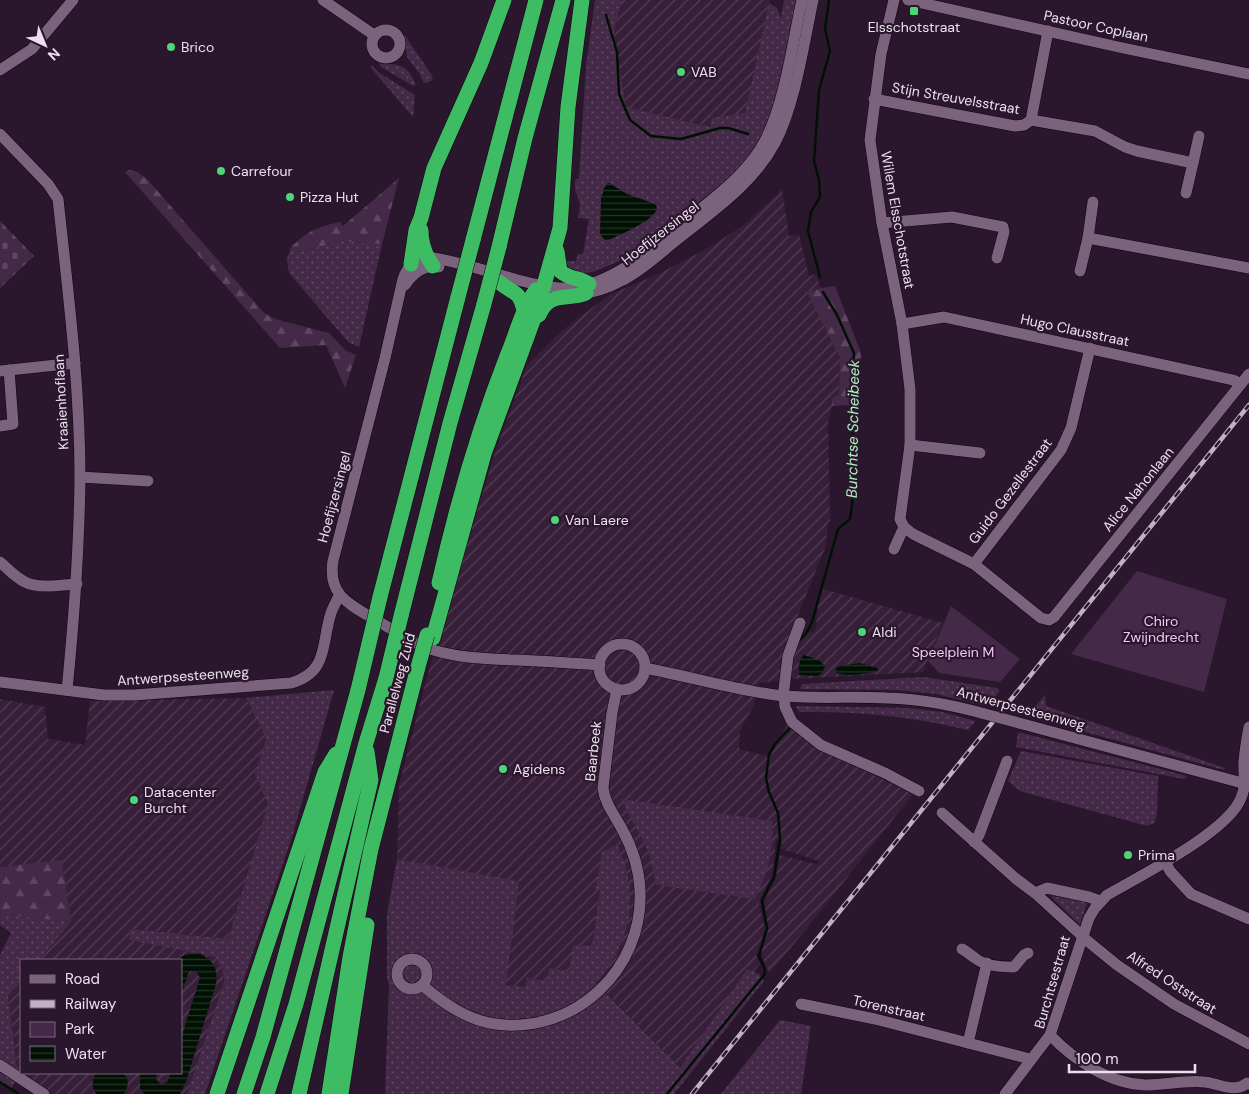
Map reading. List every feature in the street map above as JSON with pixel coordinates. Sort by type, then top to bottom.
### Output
[{"type":"highway","points":[[411,264],[416,230],[434,168],[481,63],[504,0]]},
{"type":"highway","points":[[244,1094],[266,1028],[316,838],[347,736],[380,597],[536,0]]},
{"type":"highway","points":[[267,1094],[296,1004],[366,743],[386,678],[450,423],[484,304],[525,138],[563,0]]},
{"type":"highway","points":[[541,289],[560,228],[568,107],[582,0]]},
{"type":"highway","points":[[420,218],[421,239],[430,261]]},
{"type":"highway","points":[[528,331],[548,302],[561,297],[580,296],[588,288],[582,279],[574,279],[560,271],[557,241]]},
{"type":"highway","points":[[499,282],[518,294],[522,300],[524,311]]},
{"type":"highway","name":"Parallelweg Zuid","points":[[430,636],[464,480],[485,415],[524,311],[541,289]]},
{"type":"highway","name":"Parallelweg Zuid","points":[[328,1094],[350,957],[371,849],[421,667],[484,454],[541,289]]},
{"type":"highway","name":"Parallelweg Zuid","points":[[341,1094],[378,858],[421,667]]},
{"type":"highway","points":[[217,1094],[325,772],[347,736]]},
{"type":"highway","points":[[299,1094],[371,780],[366,743]]},
{"type":"street","points":[[323,0],[374,35]]},
{"type":"street","name":"Hoefijzersingel","points":[[588,288],[651,249],[728,185],[745,169],[756,155],[773,123],[802,0]]},
{"type":"street","name":"Hoefijzersingel","points":[[430,261],[499,282],[541,289],[588,288],[623,280],[640,269],[736,192],[751,178],[765,160],[776,142],[789,104],[813,0]]},
{"type":"street","name":"Willem Elsschotstraat","points":[[894,0],[874,99],[870,140],[882,223],[902,324],[910,389],[910,446],[900,518],[904,527],[894,549]]},
{"type":"street","name":"Pastoor Coplaan","points":[[908,0],[934,3],[1048,31],[1249,74]]},
{"type":"street","points":[[0,70],[32,50],[65,3]]},
{"type":"street","name":"Stijn Streuvelsstraat","points":[[874,99],[1015,126],[1024,125],[1031,120],[1048,31]]},
{"type":"street","points":[[1031,120],[1095,131],[1125,147],[1137,151],[1192,163]]},
{"type":"street","name":"Kraaienhoflaan","points":[[0,134],[48,184],[58,200],[75,363],[80,477],[77,584],[67,690]]},
{"type":"street","points":[[1186,193],[1200,136]]},
{"type":"street","points":[[1080,271],[1088,238],[1093,202]]},
{"type":"street","points":[[882,223],[952,217],[1003,227],[1004,232],[997,258]]},
{"type":"street","points":[[1088,238],[1249,268]]},
{"type":"street","points":[[411,264],[416,260],[430,261]]},
{"type":"street","name":"Hoefijzersingel","points":[[430,261],[541,289]]},
{"type":"street","name":"Hoefijzersingel","points":[[401,290],[415,272],[430,261]]},
{"type":"street","name":"Hoefijzersingel","points":[[339,595],[332,578],[333,561],[406,270],[411,264]]},
{"type":"street","name":"Hugo Clausstraat","points":[[902,324],[944,316],[1233,380],[1241,384]]},
{"type":"street","name":"Guido Gezellestraat","points":[[974,564],[1061,450],[1071,428],[1090,348]]},
{"type":"street","points":[[0,426],[14,424],[5,370],[75,363]]},
{"type":"street","name":"Alice Nahonlaan","points":[[974,564],[1041,618],[1049,620],[1067,601],[1249,374]]},
{"type":"street","points":[[910,446],[980,453]]},
{"type":"street","points":[[80,477],[148,481]]},
{"type":"street","points":[[904,527],[913,534],[974,564]]},
{"type":"street","points":[[0,562],[26,583],[42,585],[77,584]]},
{"type":"street","points":[[339,595],[349,603],[415,642],[438,651],[490,659],[600,665]]},
{"type":"street","name":"Antwerpsesteenweg","points":[[0,682],[104,695],[134,695],[291,683],[304,679],[311,674],[321,659],[331,611],[339,595]]},
{"type":"street","points":[[329,622],[349,603]]},
{"type":"street","points":[[800,623],[788,656],[784,693],[785,707],[792,722],[821,745],[885,773],[919,792]]},
{"type":"street","points":[[627,644],[639,651],[643,656],[645,668],[642,678],[635,686],[616,689],[603,679],[600,665],[602,657],[608,649],[616,645],[627,644]]},
{"type":"street","name":"Antwerpsesteenweg","points":[[645,668],[740,690],[830,699],[908,699],[943,704],[1246,784]]},
{"type":"street","name":"Baarbeek","points":[[422,985],[449,1007],[480,1020],[495,1024],[514,1025],[531,1023],[548,1020],[579,1007],[606,986],[626,958],[638,926],[640,891],[636,858],[622,828],[609,808],[604,797],[603,788],[616,689]]},
{"type":"street","points":[[1083,937],[1089,918],[1100,901],[1107,895],[1205,836],[1233,814],[1246,784],[1244,764],[1248,735]]},
{"type":"street","points":[[974,842],[979,835],[1007,761]]},
{"type":"street","name":"Burchtsestraat","points":[[942,813],[1083,937],[1050,1035],[1066,1051],[1102,1074],[1136,1084],[1204,1082],[1236,1088],[1242,1087],[1248,1082]]},
{"type":"street","points":[[1165,861],[1170,871],[1191,894],[1249,919]]},
{"type":"street","points":[[1035,893],[1047,888],[1100,901]]},
{"type":"street","name":"Alfred Oststraat","points":[[1083,937],[1117,965],[1159,995],[1196,1018],[1249,1044]]},
{"type":"street","points":[[962,949],[969,952],[976,960],[1004,967],[1014,967],[1028,953]]},
{"type":"street","points":[[968,1043],[987,963]]},
{"type":"street","name":"Torenstraat","points":[[801,1004],[875,1020],[1030,1059]]},
{"type":"street","points":[[1004,1094],[1050,1035]]},
{"type":"street","points":[[0,1065],[44,1094]]},
{"type":"shaded area","points":[[622,0],[770,0],[745,114],[712,118],[710,127],[626,107],[614,39],[615,26]]},
{"type":"shaded area","points":[[782,189],[789,236],[799,234],[809,276],[816,274],[821,289],[807,292],[840,358],[839,394],[832,398],[828,422],[830,522],[828,522],[826,546],[784,650],[804,638],[810,632],[814,633],[817,622],[817,605],[823,589],[943,623],[923,672],[791,679],[759,683],[754,705],[740,730],[739,749],[770,757],[788,723],[836,757],[913,794],[805,931],[769,973],[761,953],[768,930],[764,902],[776,878],[780,855],[815,864],[818,864],[819,861],[781,849],[782,841],[776,839],[772,875],[759,903],[765,930],[756,955],[760,964],[753,973],[747,969],[680,1068],[596,982],[617,845],[602,853],[595,888],[600,889],[592,946],[569,971],[547,981],[526,987],[506,985],[397,859],[399,785],[428,673],[496,449],[527,365],[559,333],[609,295],[658,274],[710,247],[744,225]]},
{"type":"shaded area","points":[[246,698],[266,738],[255,774],[268,804],[228,939],[131,929],[129,940],[215,957],[223,971],[224,982],[187,1094],[44,1094],[18,1077],[8,996],[20,982],[20,1074],[182,1074],[182,959],[40,959],[71,922],[62,861],[0,867],[0,699],[45,707],[48,739],[85,745],[90,701]]},
{"type":"green space","points":[[595,0],[622,0],[615,26],[614,39],[626,107],[710,127],[712,118],[745,113],[769,3],[777,8],[781,18],[784,0],[797,0],[778,93],[761,141],[734,176],[700,205],[672,222],[621,260],[596,271],[580,273],[569,268],[566,261],[576,261],[578,254],[583,254],[589,219],[578,218],[580,204],[575,189],[575,180],[579,178],[586,66]],"holes":[[[609,183],[627,194],[655,204],[656,212],[630,228],[600,234],[606,185]]]},
{"type":"green space","points":[[404,34],[431,74],[433,78],[430,82],[424,83],[407,57]]},
{"type":"green space","points":[[379,63],[402,66],[413,78],[416,85],[413,86],[381,67]]},
{"type":"green space","points":[[372,65],[378,72],[415,95],[413,117],[370,67]]},
{"type":"green space","points":[[130,170],[137,172],[147,179],[264,313],[275,319],[329,333],[345,350],[356,355],[345,388],[326,345],[280,348],[125,172]]},
{"type":"green space","points":[[399,178],[382,244],[341,241],[299,252],[291,247],[308,233],[319,228],[340,222],[343,226]]},
{"type":"green space","points":[[0,221],[34,256],[0,288]]},
{"type":"green space","points":[[341,241],[382,244],[359,347],[348,342],[289,273],[287,259],[291,247],[299,252]]},
{"type":"green space","points":[[835,286],[861,353],[858,405],[853,403],[850,405],[832,406],[832,398],[839,394],[840,358],[807,292]]},
{"type":"green space","name":"Chiro Zwijndrecht","points":[[1137,571],[1227,599],[1204,692],[1071,654]]},
{"type":"green space","name":"Speelplein M","points":[[951,606],[1020,659],[1000,682],[939,673],[928,661]]},
{"type":"green space","points":[[924,677],[997,688],[1000,691],[987,706],[936,694],[898,690],[800,689],[802,684]]},
{"type":"green space","points":[[334,690],[292,837],[205,1094],[187,1094],[224,982],[223,971],[215,957],[129,940],[131,929],[228,939],[268,804],[255,774],[266,738],[246,698]]},
{"type":"green space","points":[[1045,695],[1046,706],[1225,768],[1224,770],[1027,716]]},
{"type":"green space","points":[[796,706],[908,708],[942,712],[975,721],[968,730],[884,715],[842,712],[799,712]]},
{"type":"green space","points":[[1018,732],[1187,776],[1184,779],[1016,747]]},
{"type":"green space","points":[[1021,751],[1158,776],[1157,815],[1154,823],[1147,826],[1020,791],[1008,781]]},
{"type":"green space","points":[[621,799],[772,821],[771,852],[755,899],[656,885],[649,852]]},
{"type":"green space","points":[[617,845],[628,876],[630,907],[628,923],[617,953],[596,983],[680,1068],[747,969],[759,974],[764,981],[674,1094],[385,1094],[389,986],[387,977],[387,914],[397,859],[519,881],[506,985],[525,987],[527,978],[547,981],[549,968],[569,971],[573,945],[592,946],[600,890],[595,889],[602,852]]},
{"type":"green space","points":[[62,860],[71,922],[0,914],[0,867]]},
{"type":"green space","points":[[1052,896],[1087,903],[1080,925],[1052,898]]},
{"type":"green space","points":[[0,914],[71,922],[40,959],[20,959],[20,982],[8,996],[18,1077],[11,1089],[0,1082],[0,955],[11,933],[0,925]]},
{"type":"green space","points":[[780,1020],[811,1026],[801,1094],[721,1094]]},
{"type":"water","points":[[609,183],[627,194],[655,204],[657,208],[655,213],[644,222],[611,239],[605,240],[600,234],[601,199],[604,188]]},
{"type":"water","points":[[804,655],[819,660],[825,666],[822,673],[818,676],[799,675],[800,662]]},
{"type":"water","points":[[860,663],[879,670],[870,673],[846,675],[836,673],[836,668],[840,666]]},
{"type":"water","points":[[199,953],[208,959],[214,965],[216,984],[186,1082],[180,1094],[144,1094],[140,1088],[140,1074],[157,1074],[156,1079],[161,1085],[167,1082],[171,1074],[182,1074],[182,1035],[200,978],[196,971],[190,971],[182,992],[182,959],[178,959],[185,955]]},
{"type":"water","points":[[96,1074],[125,1074],[128,1083],[127,1088],[124,1094],[96,1094],[93,1088]]},
{"type":"waterway","name":"Burchtse Scheibeek","points":[[820,277],[808,231],[811,212],[820,197],[819,180],[814,161],[819,90],[830,51],[825,29],[829,0]]},
{"type":"waterway","points":[[606,15],[617,52],[619,94],[630,120],[651,136],[681,139],[720,128],[728,128],[748,134]]},
{"type":"waterway","name":"Burchtse Scheibeek","points":[[799,641],[807,632],[812,622],[838,529],[850,519],[855,484],[851,394],[854,353],[837,315],[823,292]]},
{"type":"waterway","name":"Burchtse Scheibeek","points":[[667,1094],[764,975],[765,970],[759,956],[767,928],[762,900],[774,877],[780,839],[778,813],[769,792],[766,778],[769,754],[775,744],[790,728]]},
{"type":"waterway","points":[[0,1082],[19,1094]]},
{"type":"railway","points":[[692,1094],[1249,405]]},
{"type":"place","name":"Elsschotstraat","points":[[914,11]]},
{"type":"place","name":"Brico","points":[[171,47]]},
{"type":"place","name":"VAB","points":[[681,72]]},
{"type":"place","name":"Carrefour","points":[[221,171]]},
{"type":"place","name":"Pizza Hut","points":[[290,197]]},
{"type":"place","name":"Van Laere","points":[[555,520]]},
{"type":"place","name":"Aldi","points":[[862,632]]},
{"type":"place","name":"Agidens","points":[[503,769]]},
{"type":"place","name":"Datacenter Burcht","points":[[134,800]]},
{"type":"place","name":"Prima","points":[[1128,855]]}]
